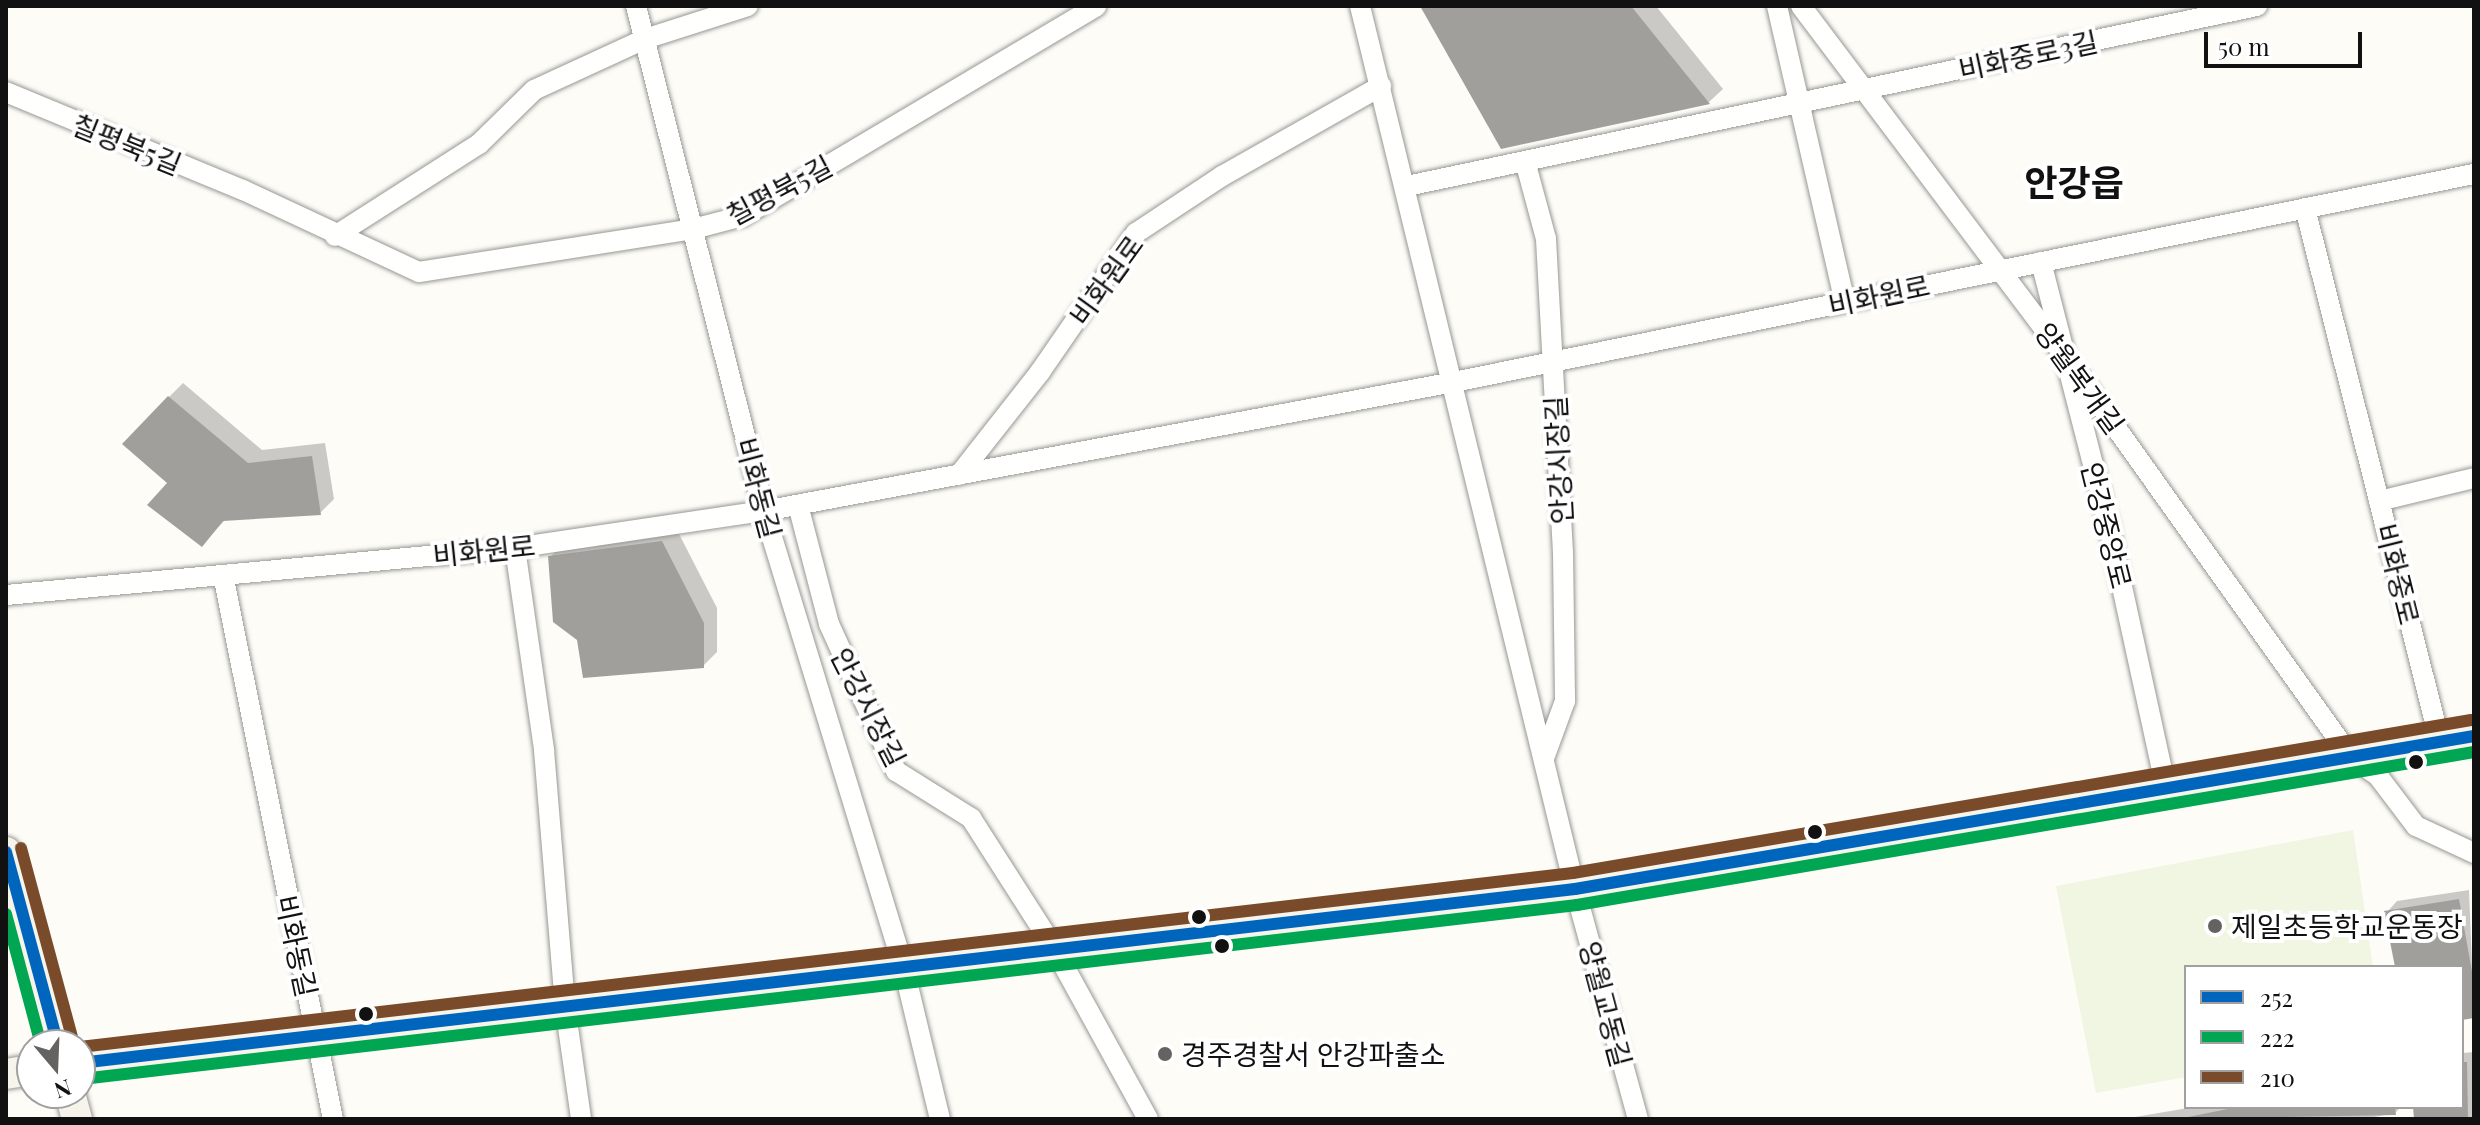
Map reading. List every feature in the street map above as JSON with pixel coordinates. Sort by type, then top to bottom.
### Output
[{"type":"main road","points":[[96,1061],[1575,889],[2474,736]]},
{"type":"main road","points":[[6,852],[54,1029]]},
{"type":"street","name":"비화동길","points":[[636,6],[764,511],[903,965],[940,1119]]},
{"type":"street","points":[[335,236],[479,144],[534,90],[645,39],[748,6]]},
{"type":"street","name":"칠평북5길","points":[[6,92],[243,190],[335,236],[419,272],[693,229],[743,216],[1096,6]]},
{"type":"street","points":[[1360,6],[1407,186],[1575,889]]},
{"type":"street","points":[[1777,6],[1845,302]]},
{"type":"street","name":"양월복개길","points":[[1801,6],[1868,88],[1999,271],[2062,352],[2351,757],[2378,776],[2416,826],[2474,853]]},
{"type":"street","name":"비화중로3길","points":[[1407,186],[2257,6]]},
{"type":"street","name":"비화원로","points":[[959,475],[1040,372],[1136,233],[1222,176],[1381,86]]},
{"type":"street","name":"안강시장길","points":[[1525,161],[1546,239],[1565,701],[1544,758]]},
{"type":"street","name":"비화원로","points":[[6,595],[515,548],[764,511],[1454,382],[2474,174]]},
{"type":"street","points":[[2305,208],[2379,501]]},
{"type":"street","name":"안강중앙로","points":[[2041,262],[2109,527],[2166,788]]},
{"type":"street","name":"비화중로","points":[[2440,742],[2379,501],[2474,478]]},
{"type":"street","name":"안강시장길","points":[[798,505],[829,624],[896,771],[971,818],[1054,948],[1148,1119]]},
{"type":"street","points":[[515,548],[544,750],[565,1006],[581,1119]]},
{"type":"street","name":"비화동길","points":[[223,575],[333,1119]]},
{"type":"street","name":"양월교동길","points":[[1575,889],[1638,1119]]},
{"type":"green space","name":"제일초등학교운동장","points":[[2353,830],[2373,965],[2184,965],[2184,1077],[2096,1093],[2056,886]]},
{"type":"building","points":[[1420,6],[1631,6],[1710,104],[1501,149]]},
{"type":"building","points":[[168,396],[248,463],[312,456],[321,515],[223,521],[202,547],[147,505],[167,483],[122,444]]},
{"type":"building","points":[[662,541],[704,623],[704,668],[583,678],[577,640],[553,622],[548,556]]},
{"type":"building","points":[[2459,899],[2474,983],[2474,1018],[2464,1020],[2464,965],[2395,965],[2384,911]]},
{"type":"building","points":[[2464,1062],[2467,1062],[2468,1119],[2414,1119],[2413,1109],[2464,1109]]},
{"type":"building","points":[[2228,1109],[2395,1109],[2396,1115],[2178,1119]]},
{"type":"transit line","name":"210","points":[[96,1045],[1573,873],[2471,720]]},
{"type":"transit line","name":"252","points":[[96,1061],[1575,889],[2474,736]]},
{"type":"transit line","name":"222","points":[[96,1077],[1577,905],[2474,752]]},
{"type":"transit line","name":"210","points":[[21,848],[70,1029]]},
{"type":"transit line","name":"252","points":[[6,852],[54,1029]]},
{"type":"transit line","name":"222","points":[[6,914],[37,1029]]},
{"type":"place","name":"제일초등학교운동장","points":[[2215,926]]},
{"type":"place","name":"경주경찰서 안강파출소","points":[[1165,1054]]},
{"type":"district","name":"안강읍","points":[[2074,182]]}]
